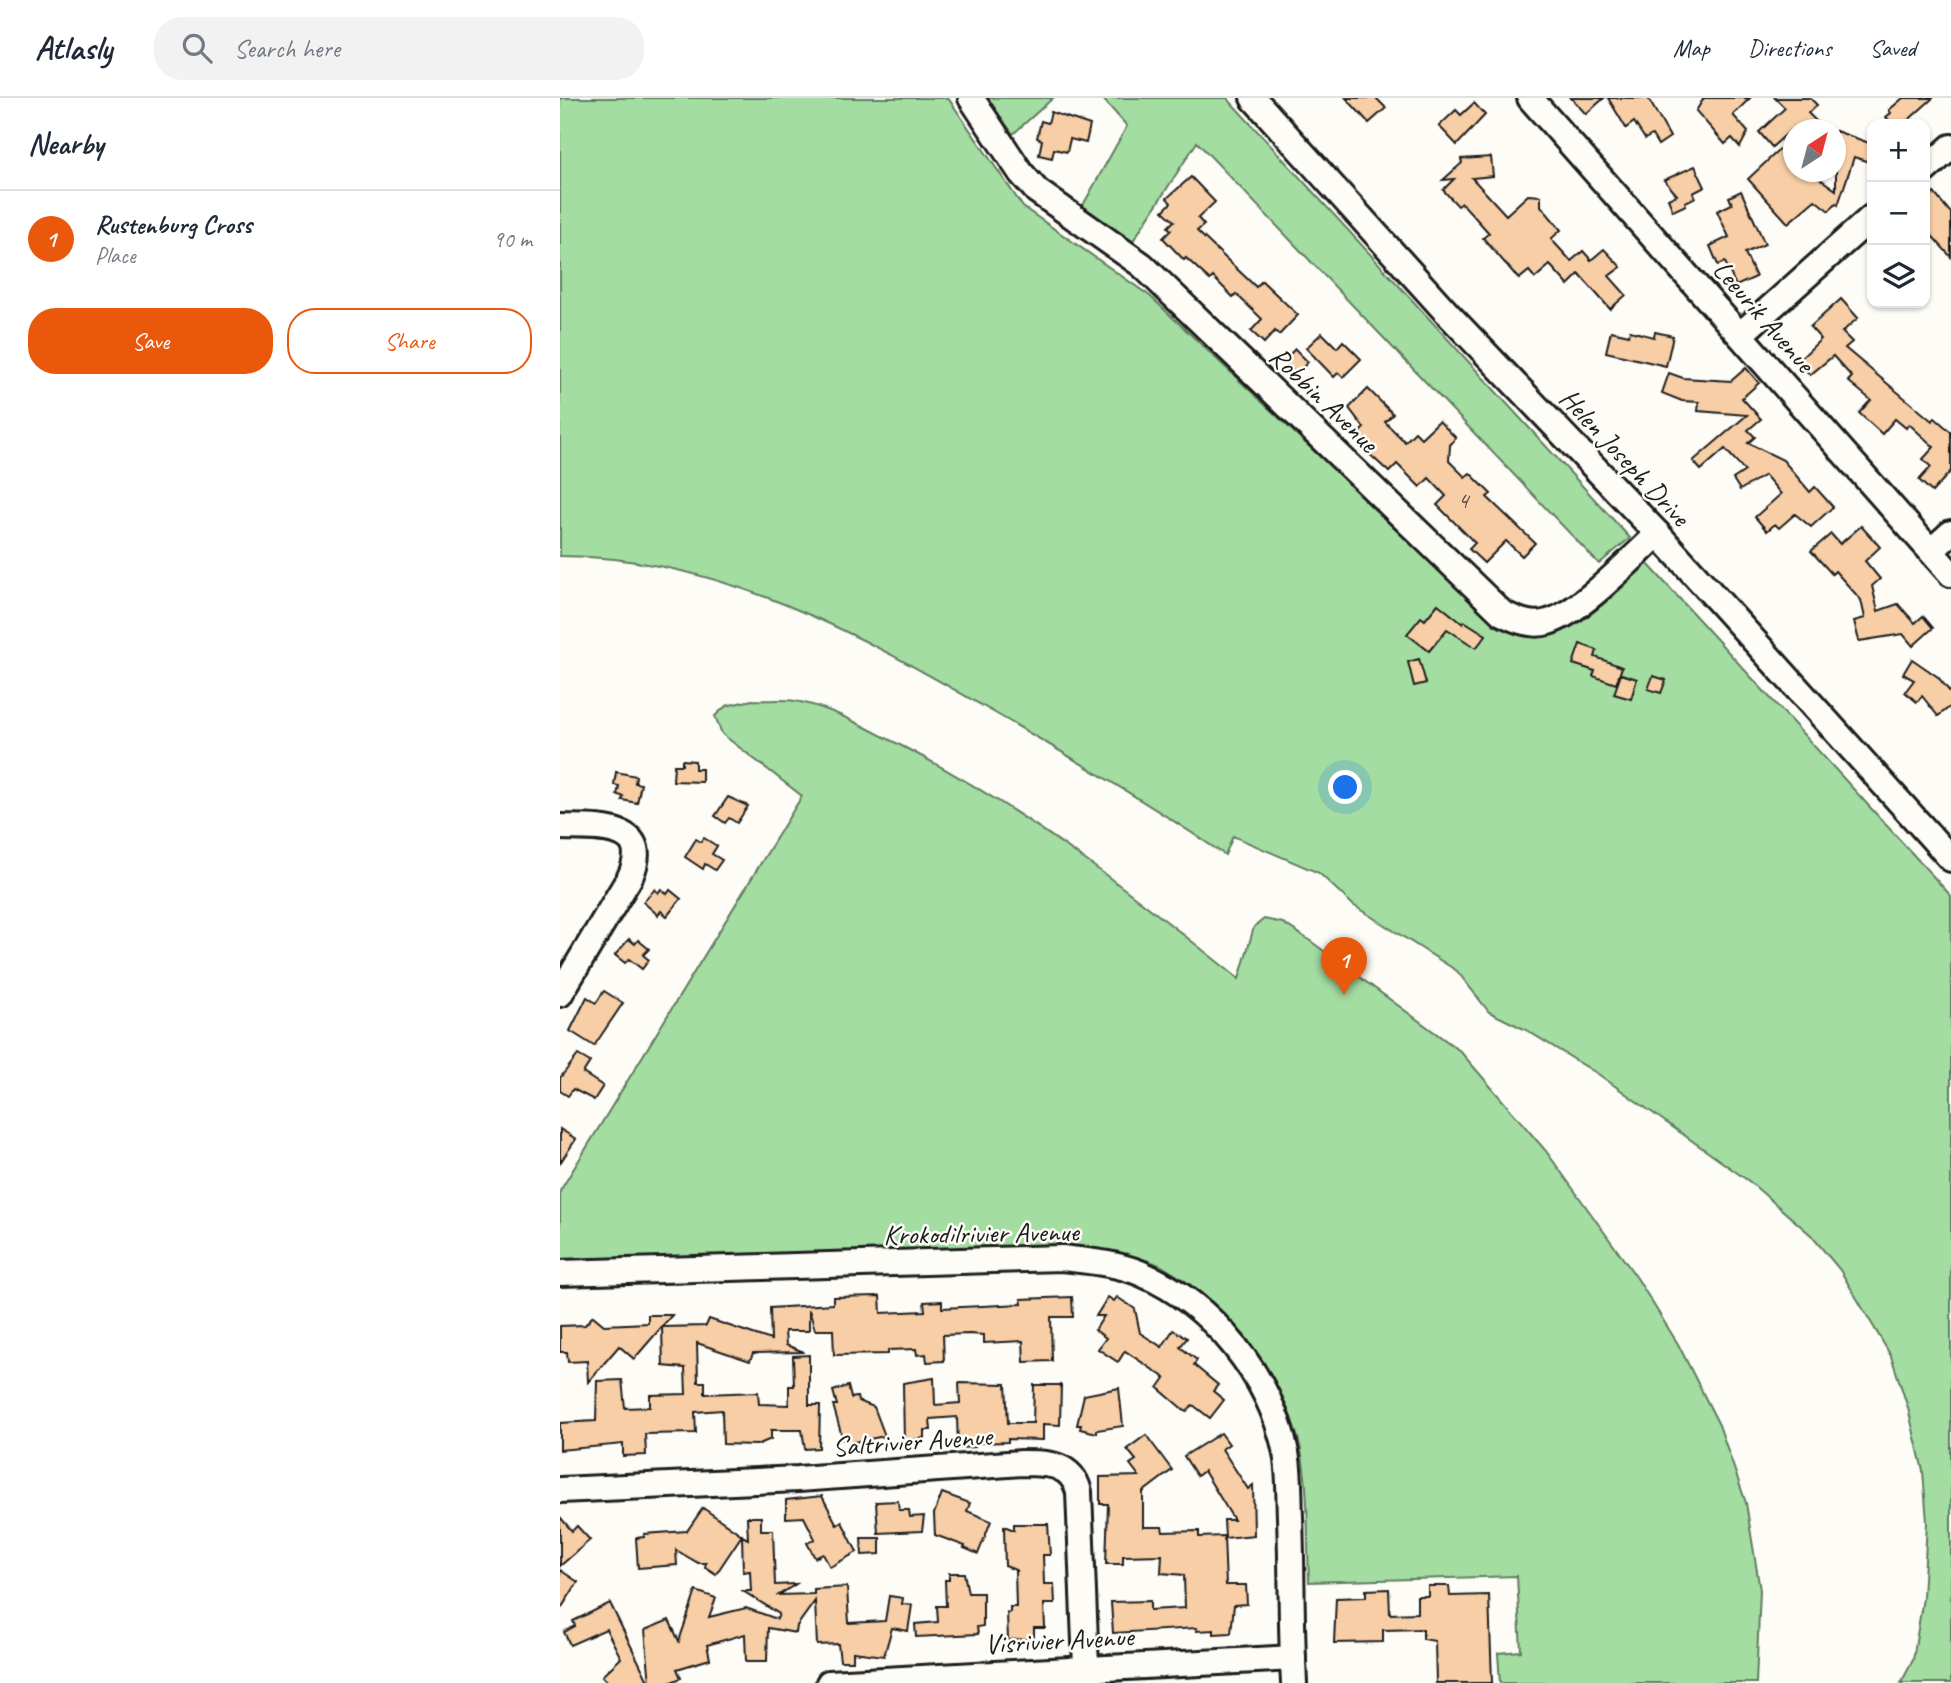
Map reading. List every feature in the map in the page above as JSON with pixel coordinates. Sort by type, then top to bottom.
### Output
[{"type":"street","name":"Robbin Avenue","points":[[971,98],[1021,173],[1037,191],[1142,265],[1502,613],[1531,624],[1551,622],[1577,606],[1658,534]]},
{"type":"street","name":"Helen Joseph Drive","points":[[1254,98],[1448,314],[1658,534],[1951,859]]},
{"type":"street","name":"Leeurik Avenue","points":[[1530,98],[1741,334],[1826,436],[1951,574]]},
{"type":"street","points":[[1930,166],[1949,151]]},
{"type":"street","points":[[1741,334],[1867,221]]},
{"type":"street","points":[[1931,551],[1951,533]]},
{"type":"street","points":[[560,827],[614,829],[634,844],[637,855],[631,877],[560,994]]},
{"type":"street","name":"Krokodilrivier Avenue","points":[[560,1273],[1062,1258],[1102,1263],[1138,1272],[1170,1287],[1206,1313],[1234,1346],[1260,1386],[1286,1454],[1294,1683]]},
{"type":"street","name":"Saltrivier Avenue","points":[[560,1490],[798,1479],[1023,1463],[1056,1465],[1070,1474],[1079,1492],[1086,1667]]},
{"type":"street","name":"Visrivier Avenue","points":[[829,1683],[1086,1667],[1293,1658]]},
{"type":"green space","points":[[560,98],[948,98],[1023,207],[1150,296],[1499,626],[1530,636],[1563,630],[1594,611],[1647,563],[1951,896],[1951,1683],[1901,1683],[1913,1660],[1923,1598],[1927,1522],[1923,1471],[1908,1408],[1891,1356],[1840,1270],[1811,1235],[1750,1182],[1598,1074],[1526,1030],[1489,1012],[1457,971],[1353,905],[1319,873],[1233,836],[1225,855],[1111,782],[944,684],[840,629],[787,605],[732,585],[676,570],[619,560],[560,556]]},
{"type":"green space","points":[[987,98],[1053,98],[1013,134]]},
{"type":"green space","points":[[1102,98],[1227,98],[1630,538],[1599,564],[1197,142],[1131,244],[1082,207],[1127,126]]},
{"type":"green space","points":[[752,700],[790,700],[822,708],[861,725],[944,769],[989,795],[1075,852],[1239,979],[1254,927],[1264,919],[1283,923],[1460,1051],[1546,1151],[1637,1278],[1678,1344],[1719,1425],[1746,1503],[1760,1590],[1756,1683],[1500,1683],[1498,1653],[1521,1651],[1517,1576],[1309,1582],[1302,1454],[1278,1387],[1248,1341],[1210,1300],[1165,1268],[1150,1261],[1098,1249],[560,1259],[560,1191],[802,796],[722,734],[715,716],[726,706]]},
{"type":"building","points":[[1346,98],[1376,98],[1386,108],[1369,123]]},
{"type":"building","points":[[1571,98],[1604,98],[1586,114]]},
{"type":"building","points":[[1608,98],[1648,98],[1670,137],[1658,145],[1652,135],[1645,139],[1634,122],[1626,128]]},
{"type":"building","points":[[1704,98],[1750,98],[1733,115],[1748,132],[1740,147],[1732,138],[1725,144],[1696,111]]},
{"type":"building","points":[[1775,98],[1810,98],[1817,105],[1808,113],[1814,119],[1783,119],[1783,137],[1772,147],[1759,132],[1785,108]]},
{"type":"building","points":[[1903,98],[1933,98],[1910,119],[1888,119],[1886,117],[1891,113],[1889,110]]},
{"type":"building","points":[[1474,103],[1485,115],[1457,145],[1439,126],[1456,110],[1461,115]]},
{"type":"building","points":[[1051,112],[1090,125],[1086,143],[1070,139],[1067,152],[1054,149],[1052,158],[1039,155],[1042,140],[1037,138],[1041,121],[1048,123]]},
{"type":"building","points":[[1846,135],[1867,142],[1867,161],[1854,157],[1846,181]]},
{"type":"building","points":[[1780,149],[1783,151],[1783,182],[1824,182],[1836,190],[1836,182],[1846,182],[1838,205],[1836,203],[1829,211],[1815,200],[1788,223],[1748,179]]},
{"type":"building","points":[[1491,157],[1493,176],[1472,178],[1506,215],[1528,195],[1541,196],[1541,206],[1561,230],[1551,239],[1571,261],[1583,251],[1591,260],[1604,249],[1621,267],[1609,276],[1626,295],[1610,309],[1579,274],[1568,285],[1550,265],[1535,278],[1529,271],[1519,279],[1483,238],[1489,233],[1462,203],[1458,206],[1443,190],[1454,179],[1443,180],[1462,163],[1461,159]]},
{"type":"building","points":[[1695,166],[1705,187],[1693,193],[1695,198],[1685,202],[1686,205],[1673,211],[1668,199],[1677,195],[1664,180]]},
{"type":"building","points":[[1191,177],[1215,202],[1198,218],[1204,225],[1197,231],[1256,287],[1262,281],[1298,315],[1279,335],[1275,331],[1264,343],[1251,331],[1262,319],[1236,294],[1233,297],[1213,277],[1210,280],[1186,258],[1184,260],[1163,238],[1171,230],[1168,227],[1174,221],[1163,211],[1171,203],[1167,198]]},
{"type":"building","points":[[1741,191],[1765,244],[1745,253],[1756,277],[1736,286],[1725,262],[1718,265],[1710,246],[1729,237],[1717,211],[1732,204],[1729,197]]},
{"type":"building","points":[[1934,193],[1951,213],[1951,257],[1930,234],[1930,197]]},
{"type":"building","points":[[1841,299],[1858,318],[1842,332],[1852,342],[1845,348],[1932,421],[1935,418],[1951,432],[1951,471],[1932,492],[1919,480],[1931,467],[1923,459],[1934,447],[1909,424],[1906,428],[1895,419],[1882,434],[1859,413],[1871,400],[1848,381],[1852,377],[1833,356],[1810,375],[1798,361],[1821,339],[1810,327]]},
{"type":"building","points":[[1611,331],[1629,335],[1630,331],[1654,337],[1655,332],[1673,336],[1666,366],[1606,352]]},
{"type":"building","points":[[1322,333],[1337,348],[1343,341],[1361,359],[1343,377],[1338,373],[1334,377],[1306,348]]},
{"type":"building","points":[[1295,349],[1308,362],[1296,374],[1283,361]]},
{"type":"building","points":[[1746,368],[1759,383],[1742,398],[1761,419],[1748,430],[1755,437],[1748,443],[1783,460],[1810,492],[1815,487],[1833,507],[1811,527],[1795,514],[1779,528],[1775,524],[1767,531],[1755,517],[1781,494],[1765,475],[1740,490],[1733,479],[1745,471],[1725,449],[1701,470],[1693,461],[1747,415],[1698,411],[1699,402],[1682,401],[1662,393],[1669,373],[1683,378],[1731,381]]},
{"type":"building","points":[[1368,389],[1393,414],[1385,422],[1405,442],[1415,432],[1421,438],[1439,421],[1456,438],[1450,445],[1449,461],[1465,477],[1470,473],[1491,494],[1487,497],[1535,543],[1522,556],[1506,541],[1484,563],[1469,549],[1475,543],[1437,505],[1446,496],[1429,478],[1420,487],[1397,464],[1389,472],[1366,451],[1370,446],[1358,434],[1364,428],[1349,408]]},
{"type":"building","points":[[1861,526],[1880,547],[1865,561],[1880,579],[1872,586],[1878,611],[1898,604],[1915,623],[1923,616],[1933,628],[1913,646],[1903,634],[1859,641],[1854,621],[1865,618],[1861,600],[1835,571],[1832,574],[1811,551],[1831,534],[1840,544]]},
{"type":"building","points":[[1438,604],[1463,624],[1464,621],[1486,635],[1476,648],[1447,629],[1429,651],[1407,634],[1421,617],[1425,620]]},
{"type":"building","points":[[1580,644],[1597,650],[1595,657],[1622,667],[1616,684],[1593,676],[1595,671],[1573,664]]},
{"type":"building","points":[[1419,659],[1426,683],[1414,686],[1408,662]]},
{"type":"building","points":[[1912,659],[1938,677],[1951,693],[1951,706],[1938,716],[1922,696],[1917,702],[1905,692],[1914,680],[1903,674]]},
{"type":"building","points":[[1621,674],[1637,679],[1631,699],[1614,694]]},
{"type":"building","points":[[1653,676],[1666,680],[1661,693],[1648,689]]},
{"type":"building","points":[[682,760],[695,761],[695,769],[702,769],[702,782],[673,781],[674,765],[682,765]]},
{"type":"building","points":[[616,772],[636,776],[635,783],[641,784],[637,803],[622,800],[623,796],[617,795],[619,786],[614,785]]},
{"type":"building","points":[[728,797],[748,806],[737,823],[729,818],[725,823],[715,816]]},
{"type":"building","points":[[704,838],[717,846],[712,854],[722,860],[715,870],[705,864],[703,869],[685,857],[696,839],[701,842]]},
{"type":"building","points":[[655,889],[658,893],[661,889],[667,894],[670,890],[681,899],[667,916],[661,911],[658,915],[643,902]]},
{"type":"building","points":[[629,939],[635,944],[638,940],[649,949],[643,955],[649,960],[642,969],[629,959],[625,963],[615,955]]},
{"type":"building","points":[[604,991],[623,1003],[594,1046],[570,1031],[587,997],[596,1003]]},
{"type":"building","points":[[578,1055],[590,1062],[583,1073],[603,1086],[594,1100],[573,1089],[568,1096],[560,1091],[560,1078]]},
{"type":"building","points":[[560,1129],[576,1139],[560,1163]]},
{"type":"building","points":[[880,1296],[881,1313],[925,1311],[924,1302],[942,1301],[942,1308],[1022,1304],[1021,1299],[1072,1297],[1073,1317],[1051,1317],[1052,1361],[1024,1362],[1023,1341],[984,1343],[984,1335],[969,1334],[943,1335],[944,1361],[927,1362],[926,1354],[917,1355],[916,1349],[888,1350],[888,1354],[834,1355],[833,1330],[815,1330],[809,1310],[809,1331],[785,1331],[786,1345],[804,1352],[753,1353],[750,1361],[697,1343],[698,1382],[705,1382],[705,1394],[758,1392],[759,1404],[789,1405],[789,1386],[794,1386],[793,1356],[809,1355],[809,1405],[820,1405],[819,1448],[805,1449],[802,1430],[771,1430],[771,1439],[757,1445],[723,1444],[722,1410],[695,1412],[696,1433],[645,1434],[646,1455],[623,1456],[623,1444],[560,1450],[560,1423],[596,1421],[597,1381],[622,1380],[625,1408],[650,1407],[650,1395],[686,1394],[685,1368],[663,1366],[662,1327],[706,1326],[709,1319],[771,1340],[770,1308],[833,1304],[833,1297]]},
{"type":"building","points":[[1108,1297],[1114,1301],[1117,1297],[1135,1309],[1140,1333],[1162,1347],[1173,1330],[1187,1338],[1180,1347],[1197,1360],[1194,1365],[1218,1385],[1213,1391],[1224,1400],[1210,1418],[1193,1405],[1186,1412],[1158,1388],[1165,1378],[1125,1351],[1118,1362],[1098,1349],[1106,1338],[1095,1330],[1104,1316],[1096,1316]]},
{"type":"building","points":[[648,1315],[672,1315],[634,1359],[619,1346],[588,1382],[587,1361],[568,1362],[567,1352],[560,1352],[560,1326],[585,1325],[593,1316],[604,1325],[648,1323]]},
{"type":"building","points":[[934,1378],[935,1405],[960,1403],[959,1383],[1006,1384],[1008,1423],[1033,1423],[1034,1385],[1061,1385],[1060,1425],[1043,1424],[1043,1440],[1008,1439],[1008,1442],[975,1443],[975,1447],[958,1448],[957,1417],[930,1419],[931,1430],[924,1430],[924,1438],[904,1442],[903,1383]]},
{"type":"building","points":[[848,1386],[851,1398],[857,1397],[858,1401],[874,1407],[885,1436],[849,1443],[848,1438],[843,1440],[833,1405],[837,1405],[833,1391]]},
{"type":"building","points":[[1119,1388],[1123,1426],[1097,1430],[1097,1433],[1080,1429],[1081,1425],[1077,1425],[1084,1395]]},
{"type":"building","points":[[1221,1433],[1229,1444],[1222,1449],[1248,1489],[1253,1485],[1254,1535],[1225,1538],[1224,1520],[1234,1520],[1204,1471],[1197,1476],[1184,1456]]},
{"type":"building","points":[[1146,1435],[1172,1470],[1143,1492],[1143,1527],[1162,1527],[1163,1532],[1199,1531],[1199,1537],[1224,1536],[1226,1585],[1246,1585],[1247,1604],[1234,1605],[1231,1633],[1214,1634],[1214,1630],[1197,1631],[1197,1628],[1113,1633],[1111,1602],[1150,1601],[1150,1610],[1185,1608],[1184,1575],[1161,1573],[1162,1555],[1123,1556],[1123,1564],[1106,1564],[1108,1504],[1100,1504],[1100,1477],[1139,1476],[1130,1464],[1136,1460],[1127,1449]]},
{"type":"building","points":[[942,1493],[970,1503],[967,1511],[991,1521],[978,1554],[935,1535],[934,1514]]},
{"type":"building","points":[[822,1496],[837,1525],[842,1522],[857,1552],[830,1567],[823,1554],[815,1558],[807,1543],[815,1539],[804,1517],[786,1518],[786,1500]]},
{"type":"building","points":[[898,1501],[899,1510],[909,1510],[910,1517],[924,1516],[922,1531],[878,1533],[876,1502]]},
{"type":"building","points":[[703,1508],[742,1535],[716,1574],[705,1567],[706,1563],[698,1563],[676,1550],[677,1565],[638,1568],[636,1538],[644,1537],[644,1534],[687,1531]]},
{"type":"building","points":[[560,1517],[572,1531],[577,1526],[590,1540],[560,1566]]},
{"type":"building","points":[[747,1517],[761,1517],[761,1530],[773,1530],[775,1585],[796,1584],[779,1595],[814,1594],[814,1589],[847,1587],[849,1623],[885,1621],[889,1596],[903,1598],[902,1604],[912,1605],[908,1631],[892,1628],[884,1656],[853,1652],[853,1661],[840,1661],[838,1644],[817,1645],[815,1601],[797,1626],[796,1633],[768,1628],[767,1661],[746,1661],[745,1634],[707,1645],[710,1659],[677,1669],[681,1678],[669,1683],[650,1683],[645,1630],[669,1620],[679,1641],[696,1591],[716,1598],[709,1617],[746,1608],[777,1619],[779,1614],[743,1591],[751,1591],[750,1571],[743,1572],[742,1536],[748,1539]]},
{"type":"building","points":[[1014,1524],[1048,1524],[1050,1555],[1043,1555],[1044,1584],[1054,1584],[1055,1604],[1044,1604],[1045,1628],[1034,1628],[1034,1639],[1008,1640],[1007,1613],[1010,1612],[1010,1607],[1016,1607],[1015,1571],[1018,1571],[1005,1566],[1004,1526],[1014,1530]]},
{"type":"building","points":[[861,1538],[880,1538],[880,1554],[862,1555]]},
{"type":"building","points":[[560,1570],[578,1582],[560,1610]]},
{"type":"building","points":[[949,1573],[964,1573],[968,1593],[983,1593],[983,1626],[977,1627],[978,1634],[916,1637],[915,1624],[938,1622],[937,1606],[946,1606],[945,1580],[949,1580]]},
{"type":"building","points":[[1428,1586],[1449,1586],[1450,1596],[1489,1595],[1492,1683],[1436,1683],[1435,1641],[1423,1639],[1423,1629],[1383,1630],[1383,1642],[1334,1643],[1336,1598],[1366,1597],[1366,1590],[1389,1589],[1390,1614],[1417,1613],[1417,1596],[1428,1596]]},
{"type":"building","points":[[610,1603],[649,1683],[609,1683],[602,1676],[621,1658],[606,1629],[570,1645],[564,1632],[575,1626],[573,1621]]},
{"type":"place","name":"Rustenburg Cross","points":[[1344,995]]}]
